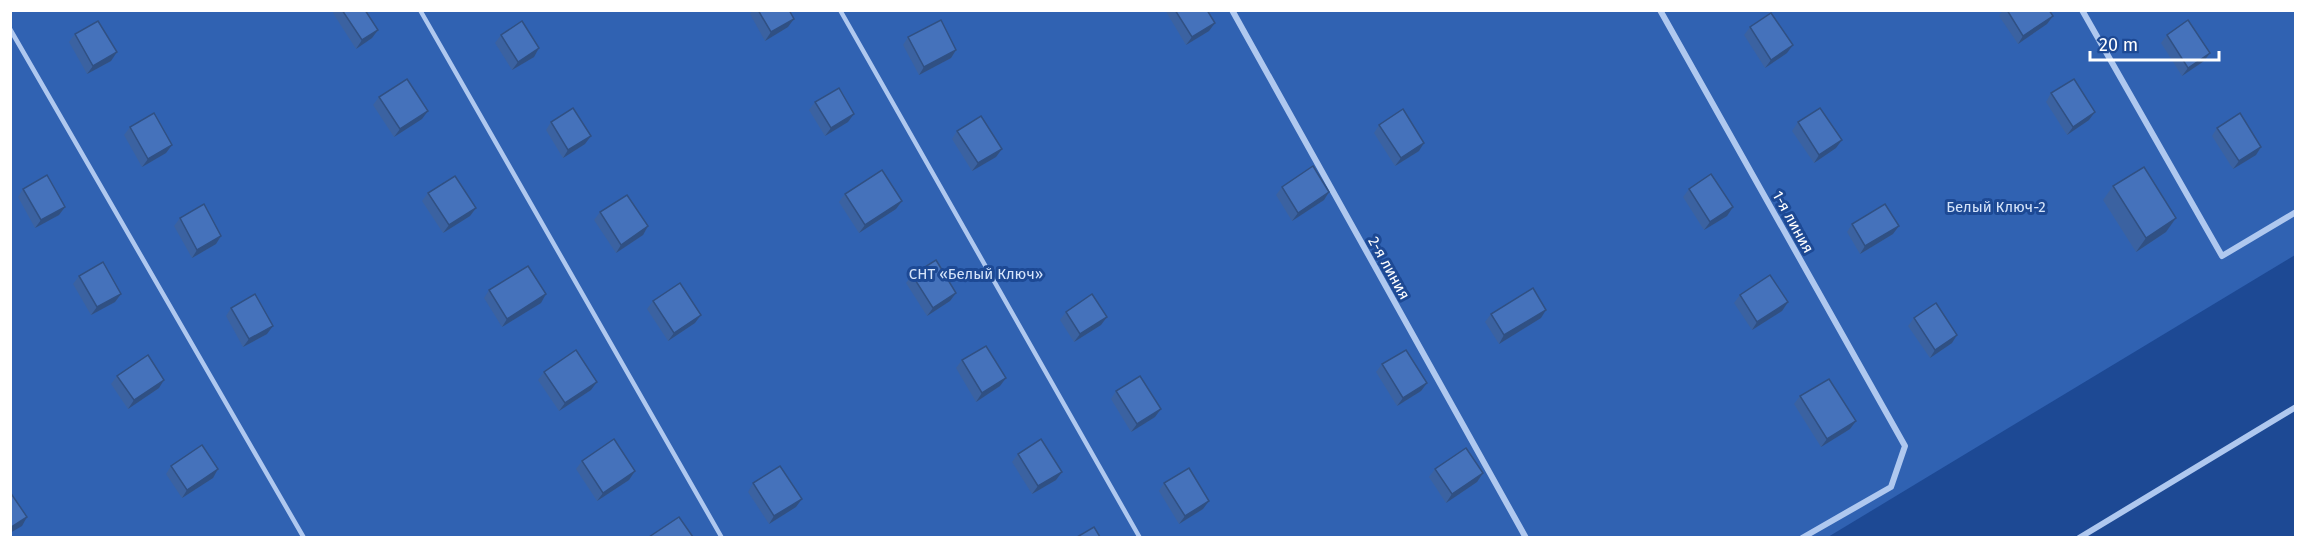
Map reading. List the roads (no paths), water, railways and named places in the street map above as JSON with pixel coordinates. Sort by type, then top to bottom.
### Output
[{"type":"street","name":"2-я линия","points":[[1232,10],[1526,537]]},
{"type":"street","name":"1-я линия","points":[[1660,10],[1905,446],[1891,487],[1802,537]]},
{"type":"street","points":[[2082,10],[2222,256],[2295,212]]},
{"type":"street","points":[[2079,537],[2295,407]]},
{"type":"lane","points":[[420,10],[722,537]]},
{"type":"lane","points":[[840,10],[1140,537]]},
{"type":"lane","points":[[10,29],[304,537]]},
{"type":"park label","name":"Белый Ключ-2","points":[[1996,207]]},
{"type":"park label","name":"СНТ «Белый Ключ»","points":[[976,274]]}]
